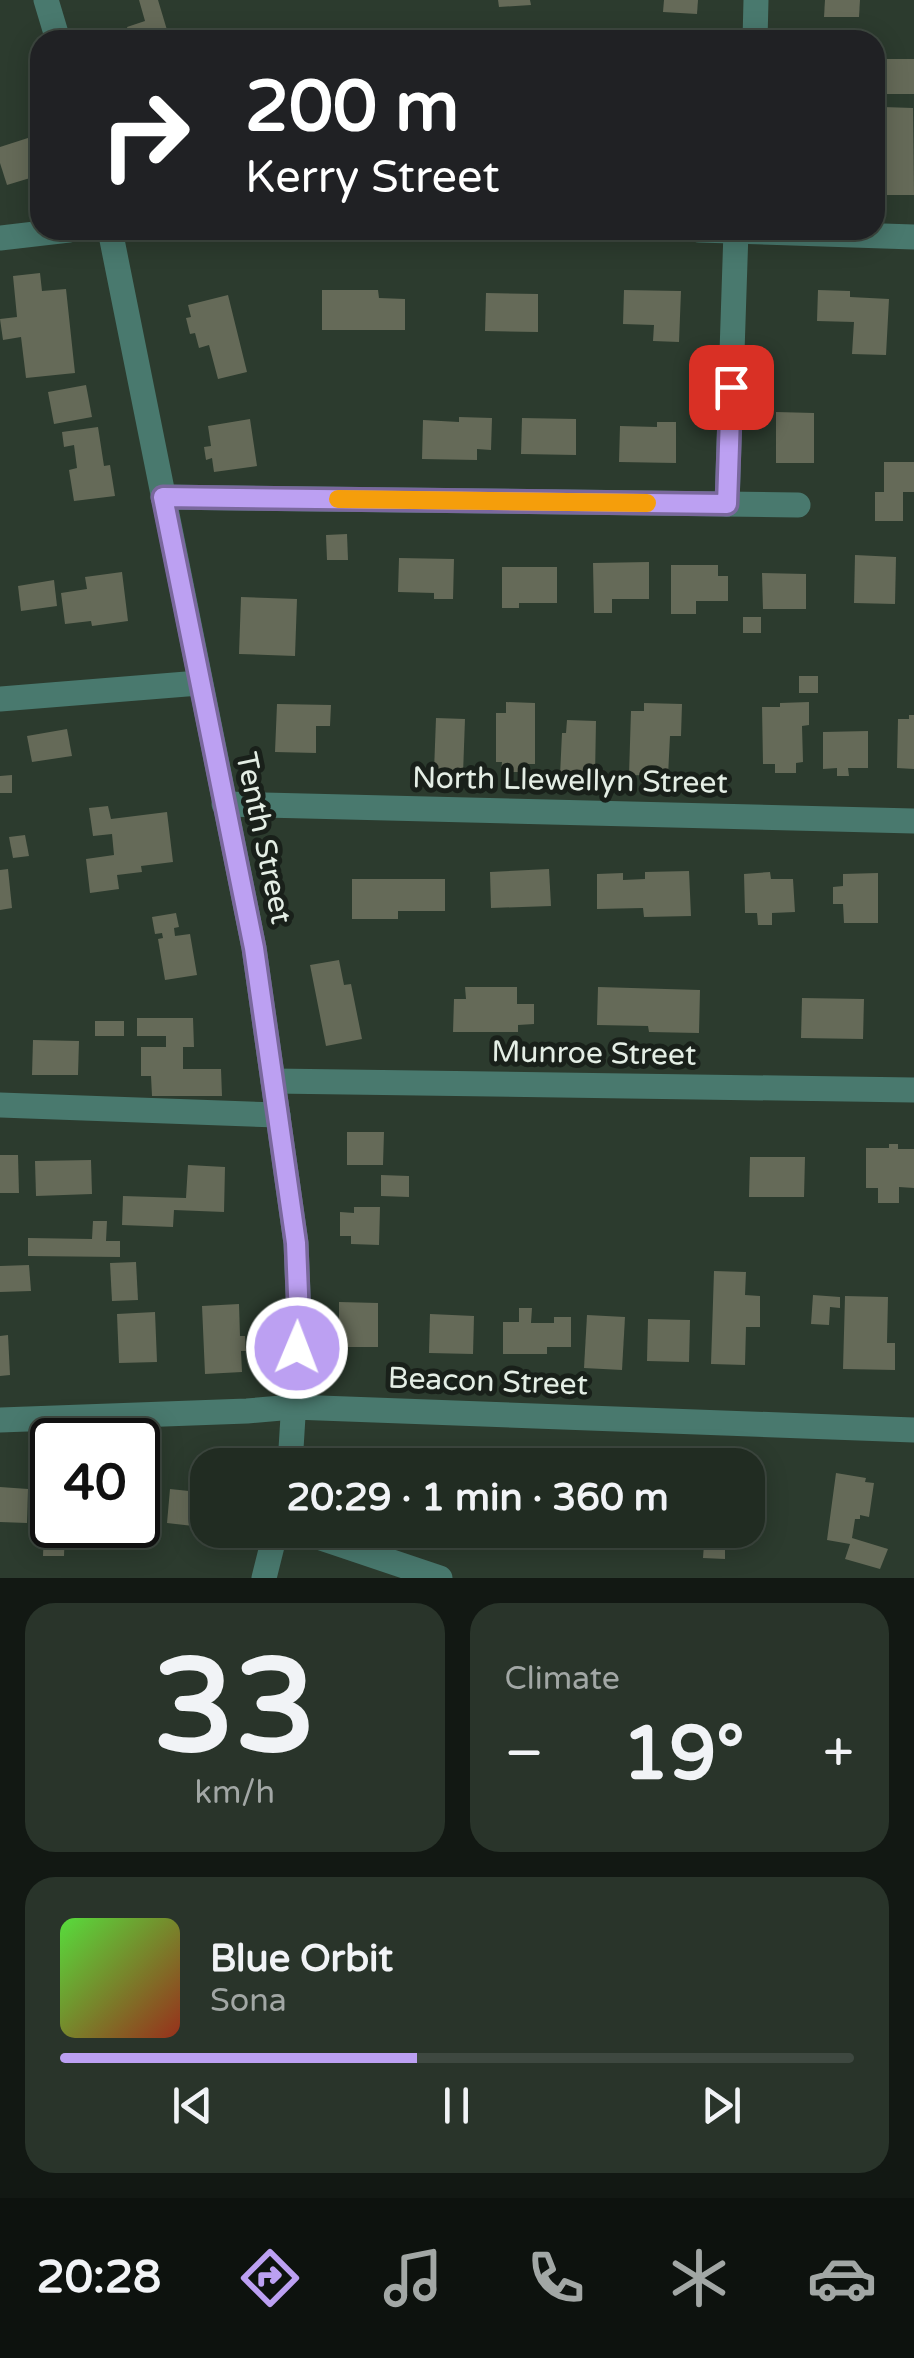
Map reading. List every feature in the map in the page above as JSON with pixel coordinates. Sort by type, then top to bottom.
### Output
[{"type":"street","points":[[46,0],[55,30]]},
{"type":"street","points":[[756,0],[756,30]]},
{"type":"street","points":[[0,238],[30,235]]},
{"type":"street","points":[[885,235],[914,236]]},
{"type":"street","name":"Tenth Street","points":[[112,240],[254,948],[296,1243],[299,1319],[291,1448]]},
{"type":"street","points":[[727,504],[747,240]]},
{"type":"street","points":[[163,497],[798,505]]},
{"type":"street","points":[[0,699],[199,683]]},
{"type":"street","name":"North Llewellyn Street","points":[[224,804],[914,820]]},
{"type":"street","name":"Munroe Street","points":[[273,1081],[914,1090]]},
{"type":"street","points":[[0,1105],[278,1115]]},
{"type":"street","name":"Beacon Street","points":[[0,1420],[294,1407],[914,1430]]},
{"type":"street","points":[[264,1578],[272,1548]]},
{"type":"street","points":[[351,1548],[440,1578]]},
{"type":"building","points":[[139,0],[158,0],[167,30],[128,30],[127,27],[145,21]]},
{"type":"building","points":[[498,0],[530,0],[531,5],[499,7]]},
{"type":"building","points":[[664,0],[698,0],[697,14],[663,12]]},
{"type":"building","points":[[825,0],[860,0],[859,17],[824,17]]},
{"type":"building","points":[[886,59],[914,59],[914,94],[886,94]]},
{"type":"building","points":[[885,107],[913,108],[914,195],[885,195]]},
{"type":"building","points":[[30,137],[30,178],[7,185],[0,147]]},
{"type":"building","points":[[40,273],[42,291],[66,289],[75,373],[26,378],[21,337],[3,340],[0,319],[17,317],[13,276]]},
{"type":"building","points":[[322,290],[378,290],[379,298],[405,299],[405,330],[322,330]]},
{"type":"building","points":[[624,290],[681,291],[679,342],[653,341],[654,325],[623,324]]},
{"type":"building","points":[[818,290],[850,291],[850,297],[889,299],[886,355],[852,354],[854,322],[817,321]]},
{"type":"building","points":[[486,293],[538,294],[538,332],[485,331]]},
{"type":"building","points":[[228,295],[247,372],[218,379],[209,345],[199,348],[186,318],[191,317],[188,305]]},
{"type":"building","points":[[86,385],[92,417],[54,424],[48,392]]},
{"type":"building","points":[[776,412],[814,413],[814,463],[776,463]]},
{"type":"building","points":[[459,417],[492,418],[491,450],[477,449],[477,460],[422,459],[423,420],[459,422]]},
{"type":"building","points":[[522,418],[576,419],[576,455],[521,454]]},
{"type":"building","points":[[250,419],[257,466],[214,472],[212,458],[206,460],[204,447],[211,446],[208,426]]},
{"type":"building","points":[[657,422],[676,422],[676,463],[619,462],[620,426],[657,427]]},
{"type":"building","points":[[98,427],[104,466],[110,465],[115,496],[74,501],[69,470],[77,468],[74,445],[64,447],[62,432]]},
{"type":"building","points":[[884,462],[914,462],[914,492],[903,492],[903,521],[875,521],[875,492],[884,492]]},
{"type":"building","points":[[347,534],[348,560],[327,560],[326,535]]},
{"type":"building","points":[[855,555],[896,557],[895,604],[854,603]]},
{"type":"building","points":[[399,558],[454,559],[453,599],[434,599],[434,593],[398,592]]},
{"type":"building","points":[[649,562],[649,599],[612,599],[612,613],[594,613],[593,563]]},
{"type":"building","points":[[671,565],[718,565],[718,576],[728,576],[728,601],[696,601],[696,614],[671,614]]},
{"type":"building","points":[[502,567],[557,567],[557,603],[519,603],[519,608],[502,608]]},
{"type":"building","points":[[122,572],[128,621],[92,626],[91,621],[65,624],[61,593],[87,589],[85,577]]},
{"type":"building","points":[[762,573],[806,574],[806,609],[763,609]]},
{"type":"building","points":[[54,580],[57,606],[21,611],[18,586]]},
{"type":"building","points":[[241,597],[297,599],[295,656],[239,654]]},
{"type":"building","points":[[743,617],[761,617],[761,633],[743,633]]},
{"type":"building","points":[[799,676],[818,676],[818,693],[799,693]]},
{"type":"building","points":[[506,702],[535,703],[535,764],[528,764],[528,772],[501,772],[502,762],[496,762],[496,713],[506,713]]},
{"type":"building","points":[[809,702],[809,725],[802,726],[803,762],[796,763],[796,773],[775,773],[775,764],[763,764],[762,707]]},
{"type":"building","points":[[644,703],[682,704],[681,736],[670,736],[668,776],[629,775],[631,711],[644,711]]},
{"type":"building","points":[[277,704],[331,705],[330,726],[316,726],[316,753],[275,752]]},
{"type":"building","points":[[909,715],[914,715],[914,769],[897,768],[898,719],[909,719]]},
{"type":"building","points":[[436,718],[465,719],[463,774],[434,772]]},
{"type":"building","points":[[567,720],[596,721],[595,777],[560,776],[562,733],[566,733]]},
{"type":"building","points":[[67,729],[72,756],[32,762],[27,736]]},
{"type":"building","points":[[868,731],[868,768],[848,768],[849,776],[837,776],[837,768],[823,769],[823,732]]},
{"type":"building","points":[[12,775],[12,793],[0,793],[0,776]]},
{"type":"building","points":[[108,806],[111,819],[167,812],[173,862],[141,866],[142,872],[117,875],[119,889],[90,893],[86,859],[114,855],[112,834],[93,836],[89,808]]},
{"type":"building","points":[[25,835],[29,856],[13,858],[9,837]]},
{"type":"building","points":[[8,869],[12,908],[0,910],[0,870]]},
{"type":"building","points":[[549,869],[551,906],[491,908],[490,872]]},
{"type":"building","points":[[689,871],[691,916],[644,917],[643,908],[597,909],[597,874],[623,873],[623,880],[645,879],[645,872]]},
{"type":"building","points":[[770,872],[771,879],[793,879],[795,912],[772,913],[772,925],[758,925],[757,913],[745,913],[744,874]]},
{"type":"building","points":[[878,873],[878,923],[844,923],[843,904],[833,904],[833,887],[843,886],[843,874]]},
{"type":"building","points":[[352,879],[445,879],[445,911],[398,911],[398,919],[352,919]]},
{"type":"building","points":[[176,913],[179,927],[174,928],[175,936],[190,934],[197,975],[165,980],[158,939],[163,938],[162,933],[155,934],[152,917]]},
{"type":"building","points":[[339,960],[344,985],[351,984],[362,1039],[326,1046],[310,965]]},
{"type":"building","points":[[465,987],[517,987],[517,1004],[534,1004],[534,1024],[518,1025],[518,1032],[453,1032],[454,999],[466,999]]},
{"type":"building","points":[[598,987],[700,990],[699,1033],[597,1025]]},
{"type":"building","points":[[802,998],[864,999],[863,1039],[801,1038]]},
{"type":"building","points":[[137,1018],[193,1018],[194,1047],[183,1047],[183,1069],[221,1069],[222,1096],[152,1096],[151,1076],[141,1076],[141,1047],[166,1047],[166,1036],[137,1036]]},
{"type":"building","points":[[95,1021],[124,1021],[124,1036],[95,1036]]},
{"type":"building","points":[[33,1040],[79,1041],[78,1075],[32,1075]]},
{"type":"building","points":[[347,1132],[384,1132],[383,1165],[347,1165]]},
{"type":"building","points":[[889,1144],[898,1144],[898,1149],[914,1149],[914,1188],[899,1187],[899,1203],[878,1203],[878,1188],[866,1188],[866,1148],[889,1148]]},
{"type":"building","points":[[0,1155],[18,1155],[19,1193],[0,1193]]},
{"type":"building","points":[[750,1157],[805,1157],[804,1197],[749,1197]]},
{"type":"building","points":[[91,1160],[92,1194],[36,1196],[35,1161]]},
{"type":"building","points":[[188,1165],[225,1167],[224,1212],[174,1210],[173,1227],[122,1225],[123,1196],[186,1198]]},
{"type":"building","points":[[381,1175],[409,1176],[409,1197],[381,1196]]},
{"type":"building","points":[[354,1207],[380,1207],[379,1245],[351,1244],[351,1236],[340,1236],[340,1212],[354,1213]]},
{"type":"building","points":[[93,1221],[107,1221],[106,1241],[120,1241],[120,1257],[28,1256],[28,1238],[92,1239]]},
{"type":"building","points":[[136,1262],[138,1300],[112,1301],[110,1263]]},
{"type":"building","points":[[29,1265],[31,1291],[0,1292],[0,1266]]},
{"type":"building","points":[[714,1271],[746,1272],[745,1295],[760,1296],[760,1327],[746,1327],[745,1365],[711,1364]]},
{"type":"building","points":[[813,1295],[840,1297],[840,1308],[830,1307],[829,1325],[811,1324]]},
{"type":"building","points":[[845,1296],[888,1297],[887,1343],[895,1343],[895,1370],[843,1369]]},
{"type":"building","points":[[339,1302],[378,1303],[378,1347],[339,1347]]},
{"type":"building","points":[[239,1304],[240,1336],[245,1336],[246,1351],[241,1351],[242,1372],[205,1374],[202,1306]]},
{"type":"building","points":[[519,1308],[532,1308],[531,1323],[554,1323],[554,1317],[571,1317],[571,1347],[547,1347],[547,1354],[503,1354],[503,1322],[519,1322]]},
{"type":"building","points":[[155,1312],[157,1362],[119,1363],[117,1314]]},
{"type":"building","points":[[430,1314],[474,1316],[473,1354],[429,1353]]},
{"type":"building","points":[[587,1315],[625,1317],[622,1370],[584,1368]]},
{"type":"building","points":[[648,1319],[690,1320],[689,1362],[647,1361]]},
{"type":"building","points":[[8,1335],[10,1375],[0,1376],[0,1336]]},
{"type":"building","points":[[836,1473],[874,1483],[869,1517],[860,1515],[860,1519],[855,1519],[852,1538],[888,1549],[880,1569],[845,1559],[850,1544],[827,1540]]},
{"type":"building","points":[[0,1487],[28,1489],[27,1523],[0,1522]]},
{"type":"building","points":[[170,1489],[190,1491],[190,1526],[167,1523]]},
{"type":"building","points":[[43,1548],[64,1548],[64,1556],[43,1556]]},
{"type":"building","points":[[704,1548],[725,1548],[725,1559],[703,1558]]},
{"type":"slow traffic","points":[[338,499],[647,503]]},
{"type":"route","points":[[297,1348],[296,1243],[270,1048],[254,948],[163,497],[727,504],[731,387]]}]
